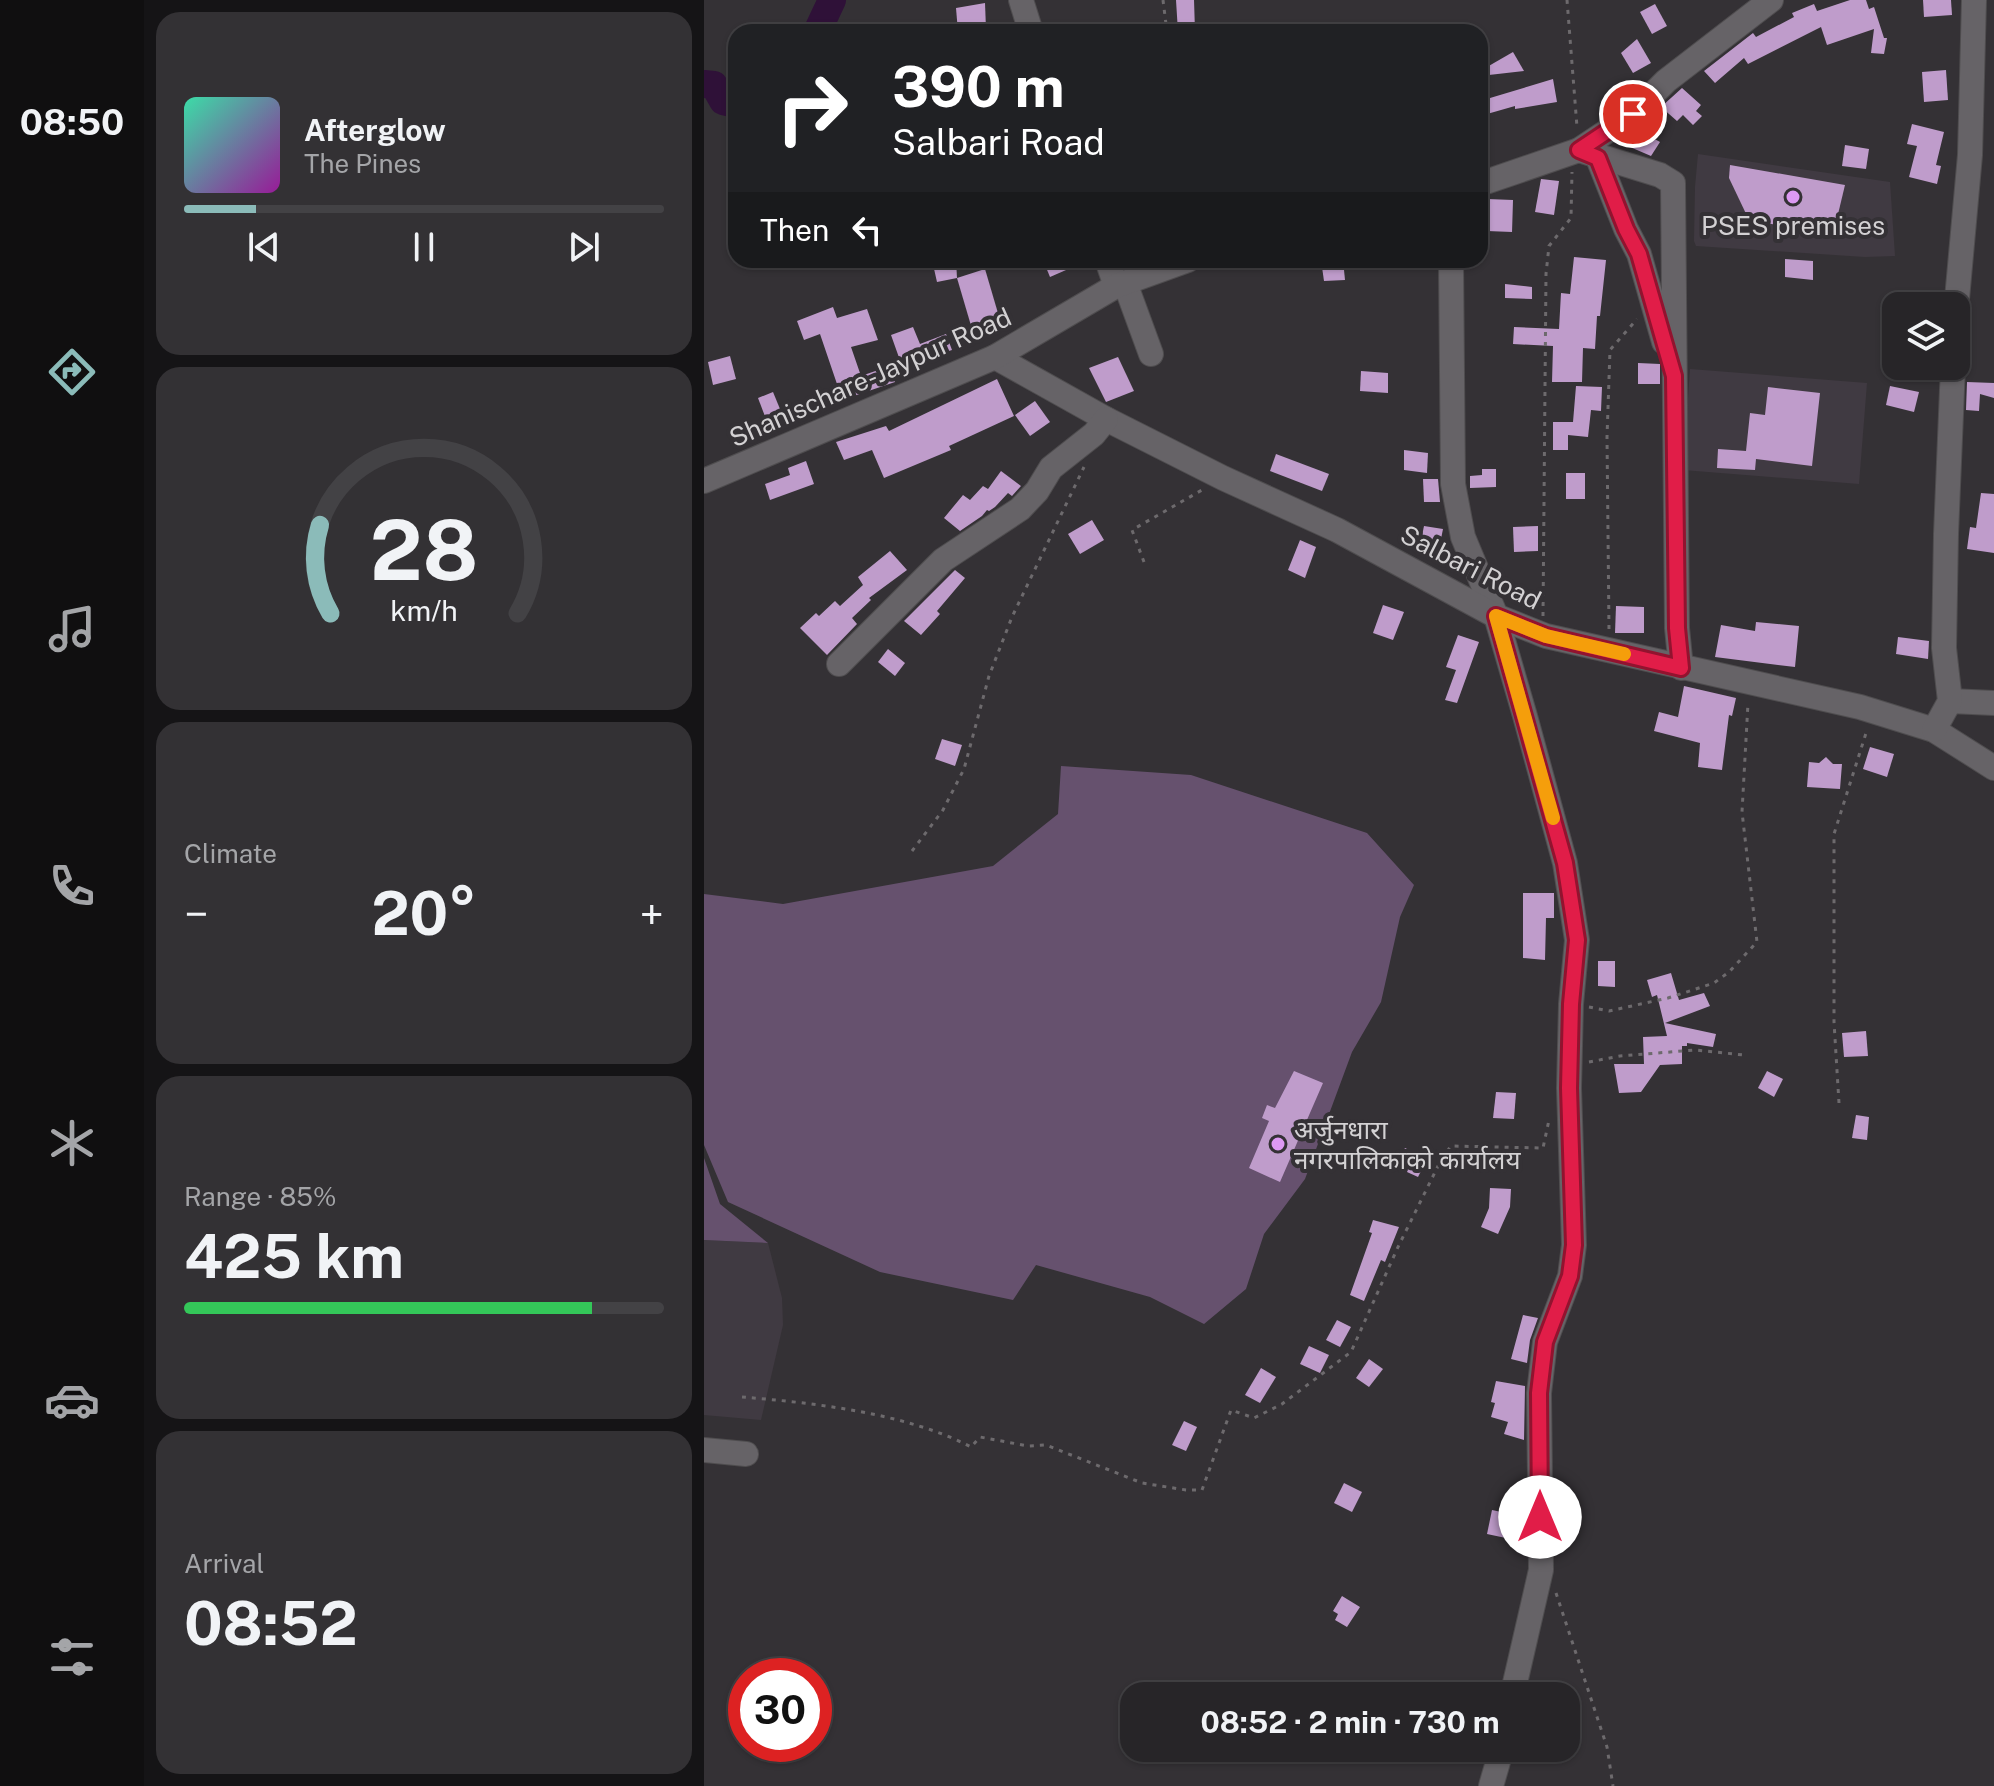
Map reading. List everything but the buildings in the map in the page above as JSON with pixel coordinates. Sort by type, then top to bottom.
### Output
[{"type":"street","points":[[1021,0],[1028,24]]},
{"type":"street","points":[[1488,182],[1583,154],[1633,114],[1666,81],[1771,0]]},
{"type":"street","points":[[1958,292],[1970,155],[1974,0]]},
{"type":"street","points":[[1583,154],[1660,175],[1673,183],[1677,628],[1681,668]]},
{"type":"street","points":[[1583,154],[1639,254],[1674,376]]},
{"type":"street","points":[[1111,268],[1151,354]]},
{"type":"street","name":"Shanischare-Jaypur Road","points":[[704,481],[995,357],[1120,284],[1165,268]]},
{"type":"street","points":[[1451,268],[1453,484],[1463,537],[1496,616],[1572,893],[1577,940],[1571,1004],[1570,1066],[1574,1245],[1570,1276],[1545,1342],[1539,1393],[1541,1570],[1515,1682]]},
{"type":"street","name":"Salbari Road","points":[[995,357],[1100,426],[1337,530],[1496,616],[1546,636],[1873,711],[1934,730],[1994,768]]},
{"type":"street","points":[[1934,730],[1950,701],[1944,648],[1953,380]]},
{"type":"street","points":[[839,664],[943,560],[1020,509],[1037,491],[1051,468],[1100,426]]},
{"type":"street","points":[[1950,701],[1994,703]]},
{"type":"street","points":[[704,1450],[746,1454]]},
{"type":"street","points":[[1491,1786],[1498,1762]]},
{"type":"path","points":[[1163,0],[1166,24]]},
{"type":"path","points":[[1528,629],[1543,616],[1546,274],[1549,246],[1571,218],[1583,154],[1567,0]]},
{"type":"path","points":[[1609,651],[1607,437],[1610,350],[1637,319]]},
{"type":"path","points":[[912,851],[943,810],[964,769],[989,676],[1012,617],[1095,446],[1100,426]]},
{"type":"path","points":[[1144,562],[1132,530],[1223,478]]},
{"type":"path","points":[[1571,1004],[1609,1011],[1691,991],[1722,978],[1757,942],[1742,812],[1750,683]]},
{"type":"path","points":[[1839,1103],[1834,1022],[1834,834],[1873,711]]},
{"type":"path","points":[[1570,1066],[1620,1056],[1695,1050],[1744,1055]]},
{"type":"path","points":[[742,1397],[797,1401],[895,1420],[940,1432],[971,1447],[980,1437],[1028,1446],[1046,1445],[1142,1483],[1202,1490],[1231,1410],[1254,1418],[1282,1404],[1351,1352],[1398,1247],[1451,1146],[1543,1148],[1549,1119]]},
{"type":"path","points":[[1541,1570],[1555,1590],[1585,1676],[1607,1747],[1613,1786]]},
{"type":"shaded area","name":"PSES premises","points":[[1698,154],[1890,182],[1895,256],[1865,257],[1696,246]]},
{"type":"shaded area","points":[[1690,369],[1867,383],[1859,484],[1683,470]]},
{"type":"shaded area","points":[[1061,766],[1191,775],[1367,833],[1414,885],[1400,917],[1381,1002],[1352,1052],[1305,1179],[1264,1234],[1246,1289],[1204,1324],[1150,1297],[1036,1265],[1013,1300],[880,1272],[728,1202],[704,1145],[704,894],[783,904],[993,866],[1058,814]]},
{"type":"shaded area","points":[[704,1158],[720,1204],[768,1243],[704,1240]]},
{"type":"shaded area","points":[[704,1240],[768,1243],[782,1298],[783,1325],[761,1420],[704,1415]]},
{"type":"waterway","points":[[821,24],[832,0]]},
{"type":"waterway","points":[[704,84],[714,85],[723,101],[728,102]]},
{"type":"slow traffic","points":[[1553,818],[1496,616],[1546,636],[1624,654]]},
{"type":"place","name":"PSES premises","points":[[1793,197]]},
{"type":"place","name":"अर्जुनधारा नगरपालिकाको कार्यालय","points":[[1278,1144]]},
{"type":"route","points":[[1540,1517],[1539,1393],[1545,1342],[1570,1276],[1574,1245],[1569,1088],[1571,1004],[1577,940],[1565,863],[1496,616],[1546,636],[1681,668],[1677,628],[1674,376],[1639,254],[1598,158],[1579,150],[1633,114]]}]
